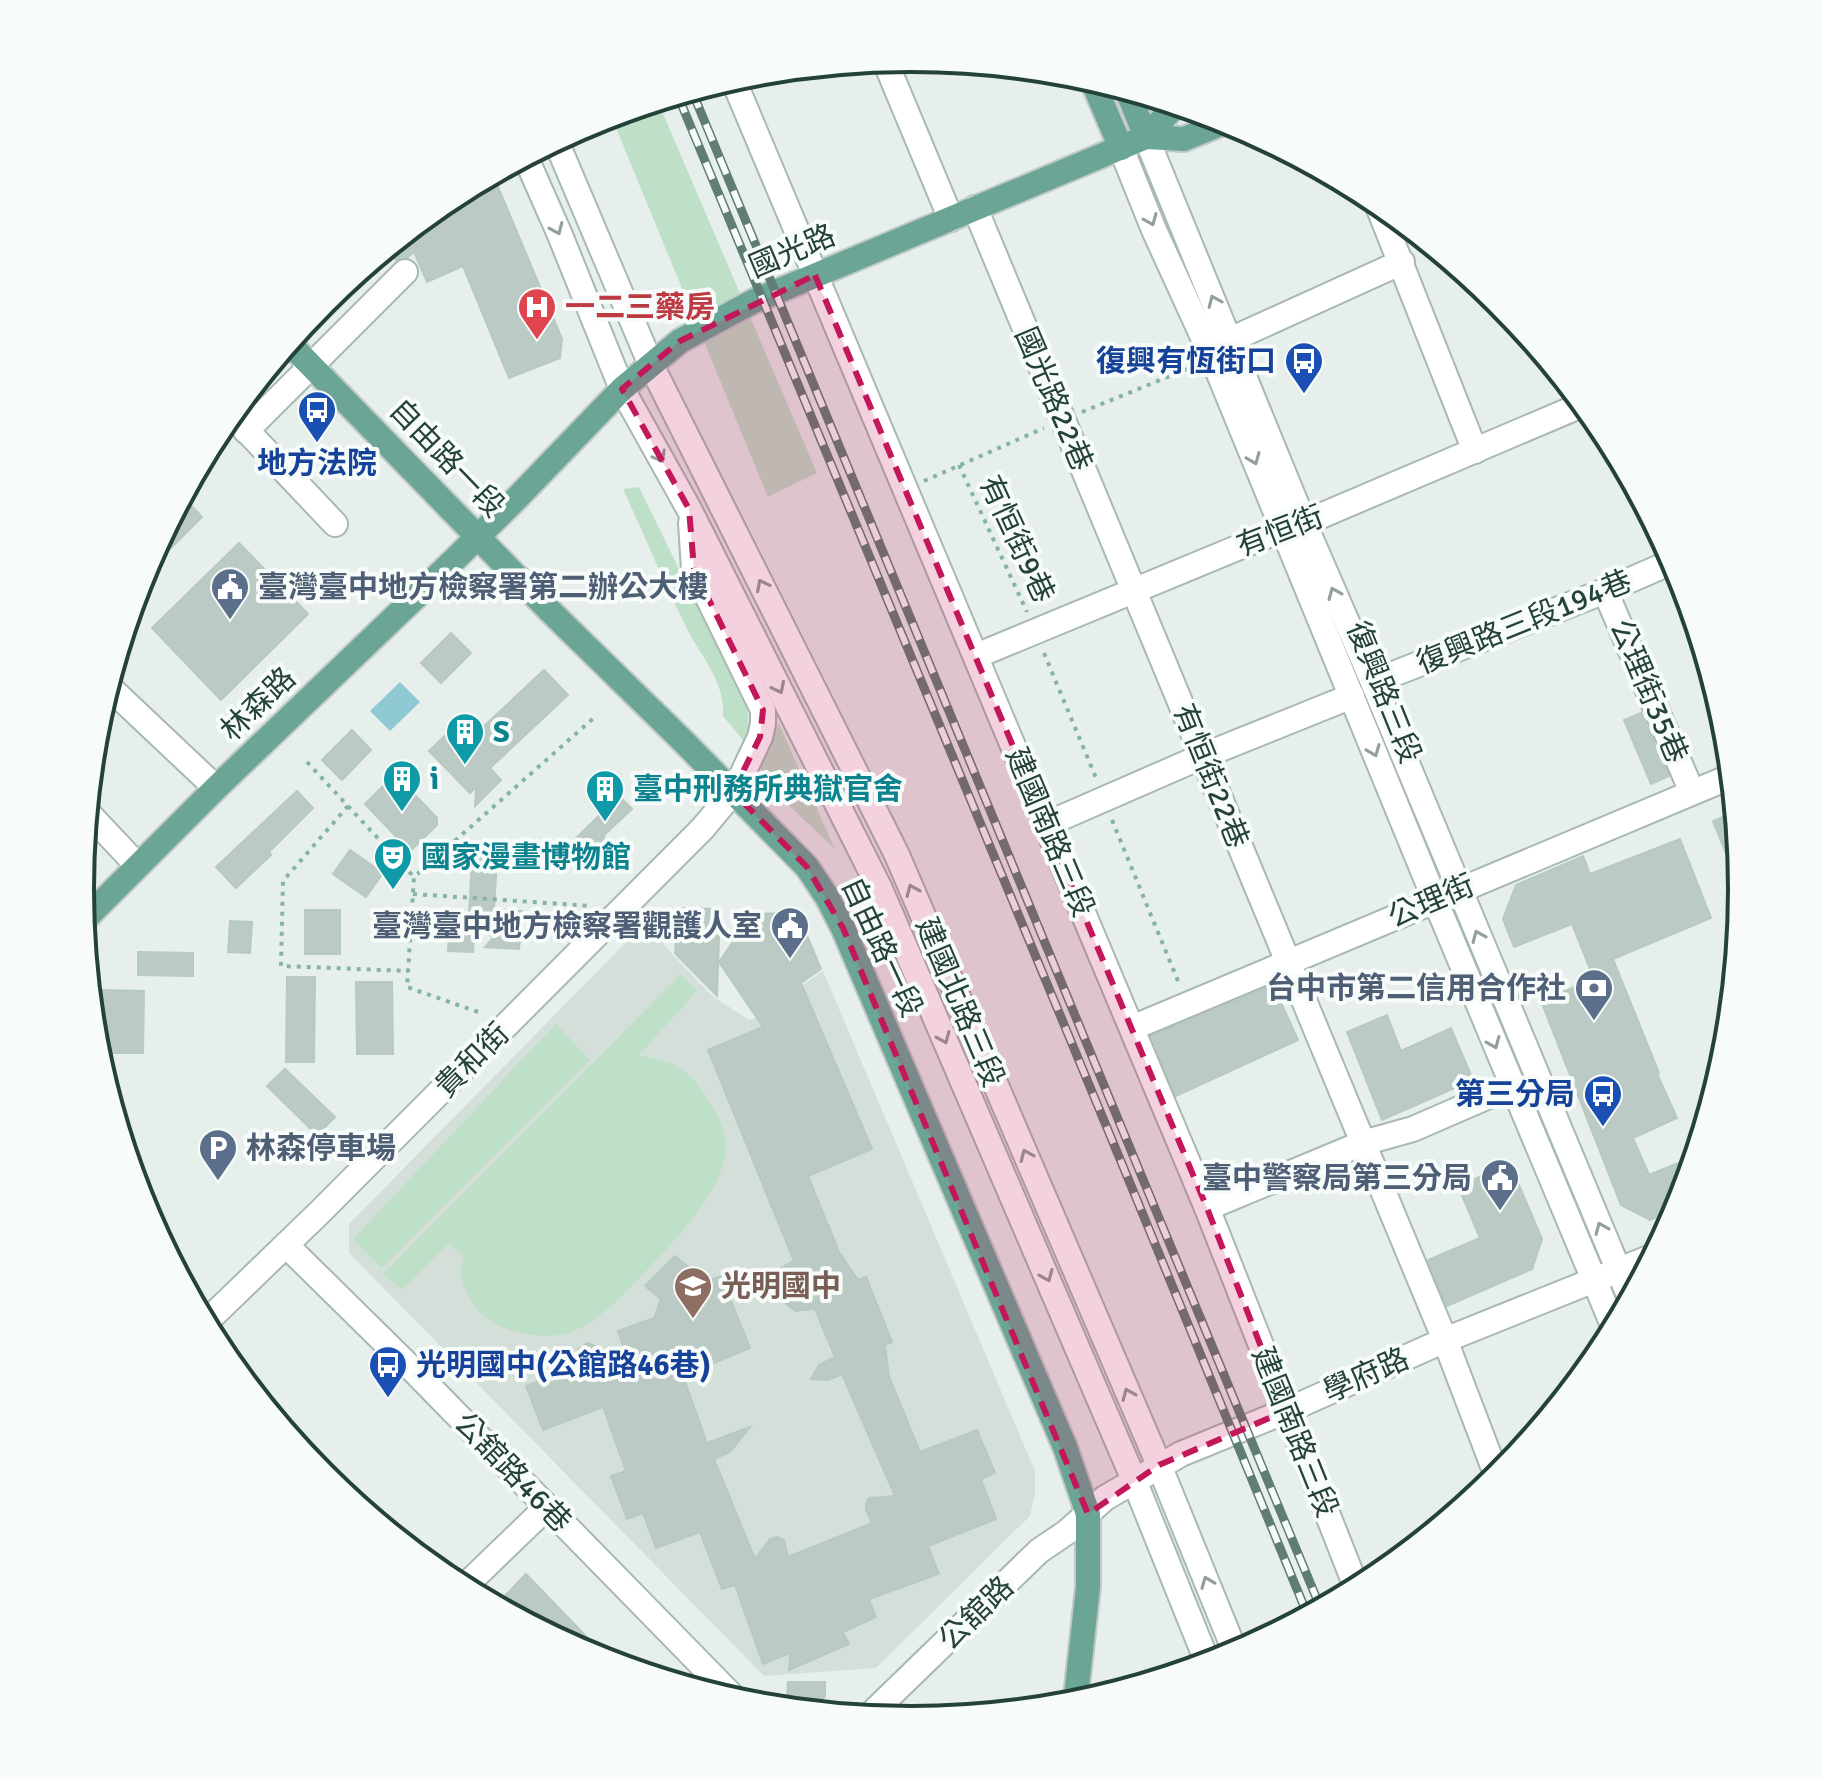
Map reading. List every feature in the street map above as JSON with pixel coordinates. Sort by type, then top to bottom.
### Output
[{"type":"main road","name":"復興路三段","points":[[1098,94],[1121,148]]},
{"type":"main road","name":"復興路三段","points":[[1132,103],[1146,137]]},
{"type":"main road","name":"國光路","points":[[478,535],[622,389],[680,341],[752,302],[1146,137],[1168,113]]},
{"type":"main road","name":"國光路","points":[[1146,137],[1184,139],[1210,129]]},
{"type":"main road","name":"自由路一段","points":[[297,351],[549,610],[807,867],[827,897],[1065,1447],[1088,1514],[1088,1587],[1077,1690]]},
{"type":"main road","name":"林森路","points":[[95,909],[478,535]]},
{"type":"street","points":[[890,73],[951,219]]},
{"type":"street","name":"建國南路三段","points":[[738,91],[1207,1208],[1352,1577]]},
{"type":"street","name":"復興路三段","points":[[1146,137],[1230,340],[1352,696],[1609,1315]]},
{"type":"street","name":"復興路三段","points":[[1121,148],[1154,230],[1213,359],[1293,526],[1373,682],[1625,1286]]},
{"type":"street","name":"建國北路三段","points":[[560,151],[651,365],[897,855],[1159,1465],[1231,1642]]},
{"type":"street","name":"建國北路三段","points":[[530,167],[622,389],[689,509],[880,889],[1134,1480],[1203,1653]]},
{"type":"street","name":"國光路22巷","points":[[975,208],[1135,590]]},
{"type":"street","points":[[1386,224],[1475,451]]},
{"type":"street","points":[[1230,340],[1402,262]]},
{"type":"street","points":[[243,420],[313,367],[405,272]]},
{"type":"street","name":"有恒街","points":[[976,656],[1572,409]]},
{"type":"street","points":[[240,424],[335,524]]},
{"type":"street","name":"貴和街","points":[[214,1314],[703,828],[733,792],[760,737],[763,710],[694,569],[689,509]]},
{"type":"street","name":"復興路三段194巷","points":[[1373,682],[1662,566]]},
{"type":"street","name":"有恒街22巷","points":[[1135,590],[1286,962],[1445,1340],[1493,1465]]},
{"type":"street","name":"公理街35巷","points":[[1605,591],[1692,792]]},
{"type":"street","points":[[118,695],[216,788]]},
{"type":"street","points":[[1047,824],[1352,696]]},
{"type":"street","name":"公理街","points":[[1132,1028],[1722,780]]},
{"type":"street","points":[[97,823],[137,865]]},
{"type":"street","points":[[1207,1208],[1363,1143],[1413,1129],[1512,1086]]},
{"type":"street","name":"公舘路46巷","points":[[286,1245],[720,1684]]},
{"type":"street","name":"學府路","points":[[1088,1514],[1105,1498],[1159,1465],[1445,1340],[1639,1263]]},
{"type":"street","points":[[473,1579],[547,1507]]},
{"type":"street","name":"公舘路","points":[[880,1706],[1039,1551],[1088,1514]]},
{"type":"path","name":"有恒街9巷","points":[[959,465],[1035,631]]},
{"type":"path","points":[[478,1012],[407,987],[414,877],[596,716]]},
{"type":"path","points":[[307,762],[414,877]]},
{"type":"path","points":[[348,806],[283,881],[281,966],[408,971]]},
{"type":"path","points":[[413,894],[592,906]]},
{"type":"highlighted area","points":[[815,275],[1207,1208],[1286,1411],[1159,1465],[1088,1514],[843,928],[807,867],[733,792],[760,737],[763,710],[694,569],[689,509],[622,389],[680,341]]},
{"type":"shaded area","name":"光明國中","points":[[647,924],[711,995],[749,1020],[823,971],[1035,1471],[1035,1493],[1030,1516],[876,1668],[764,1676],[349,1253],[349,1224]]},
{"type":"green space","points":[[662,111],[817,473],[768,497],[616,128]]},
{"type":"green space","points":[[639,487],[748,711],[749,734],[744,741],[723,716],[716,680],[677,608],[623,489]]},
{"type":"green space","points":[[779,724],[835,849],[767,785],[759,765]]},
{"type":"green space","points":[[681,974],[697,991],[639,1055],[675,1065],[693,1079],[720,1120],[726,1150],[717,1181],[708,1196],[651,1266],[593,1320],[571,1332],[550,1336],[526,1334],[502,1327],[481,1313],[463,1284],[463,1255],[448,1244],[402,1290],[383,1274]]},
{"type":"green space","points":[[556,1024],[590,1060],[381,1268],[353,1239]]},
{"type":"water","points":[[400,682],[420,702],[390,731],[370,711]]},
{"type":"building","points":[[497,185],[562,339],[560,358],[509,378],[463,266],[427,282],[414,252],[396,260],[393,258],[414,241]]},
{"type":"building","points":[[191,505],[202,517],[167,552]]},
{"type":"building","name":"臺灣臺中地方檢察署第二辦公大樓","points":[[239,543],[308,614],[221,700],[152,628]]},
{"type":"building","points":[[451,633],[471,653],[441,683],[421,663]]},
{"type":"building","points":[[544,670],[568,695],[490,768],[501,780],[475,806],[476,787],[470,793],[429,751],[452,729],[466,743]]},
{"type":"building","points":[[1641,713],[1669,776],[1651,784],[1624,720]]},
{"type":"building","points":[[352,730],[371,750],[342,780],[322,760]]},
{"type":"building","name":"i","points":[[395,774],[437,818],[437,825],[410,851],[365,804]]},
{"type":"building","points":[[297,791],[313,808],[236,888],[216,867]]},
{"type":"building","name":"臺中刑務所典獄官舍","points":[[619,796],[632,809],[603,836],[614,848],[589,872],[567,847]]},
{"type":"building","points":[[1725,816],[1728,858],[1713,821]]},
{"type":"building","points":[[1680,839],[1711,918],[1613,959],[1677,1118],[1633,1138],[1649,1175],[1683,1161],[1661,1216],[1650,1220],[1621,1205],[1541,1001],[1594,979],[1572,924],[1514,947],[1503,919],[1516,885],[1583,856],[1590,874]]},
{"type":"building","points":[[473,843],[498,844],[494,909],[522,911],[519,949],[485,947],[493,938],[469,913]]},
{"type":"building","points":[[350,850],[383,873],[366,897],[333,874]]},
{"type":"building","points":[[678,908],[720,909],[717,996],[675,953]]},
{"type":"building","points":[[305,910],[340,910],[340,954],[305,954]]},
{"type":"building","points":[[792,913],[808,938],[821,969],[801,983],[872,1149],[808,1176],[839,1252],[858,1280],[866,1277],[892,1342],[885,1345],[889,1377],[920,1452],[977,1430],[995,1473],[981,1479],[996,1519],[928,1546],[939,1574],[869,1599],[876,1617],[843,1632],[849,1644],[789,1670],[790,1653],[763,1664],[735,1585],[722,1589],[700,1532],[656,1548],[643,1513],[627,1519],[611,1476],[626,1471],[603,1407],[543,1430],[526,1386],[577,1366],[578,1349],[587,1343],[628,1360],[618,1331],[654,1318],[661,1299],[645,1286],[675,1256],[706,1282],[721,1276],[750,1348],[683,1376],[707,1443],[750,1427],[730,1452],[714,1459],[755,1559],[770,1539],[777,1537],[784,1540],[788,1557],[872,1523],[866,1510],[869,1498],[895,1496],[842,1374],[828,1380],[811,1379],[819,1365],[835,1357],[815,1309],[795,1311],[770,1290],[787,1283],[781,1268],[794,1261],[708,1050],[763,1027],[719,962],[752,914]]},
{"type":"building","points":[[450,920],[474,937],[473,952],[448,951]]},
{"type":"building","points":[[230,921],[252,922],[250,953],[228,952]]},
{"type":"building","points":[[138,952],[193,953],[193,976],[138,975]]},
{"type":"building","points":[[287,977],[315,977],[314,1062],[286,1062]]},
{"type":"building","points":[[356,982],[392,982],[393,1054],[357,1054]]},
{"type":"building","points":[[1273,985],[1298,1040],[1176,1096],[1151,1036]]},
{"type":"building","points":[[102,990],[144,991],[143,1053],[111,1053]]},
{"type":"building","points":[[1387,1015],[1401,1051],[1451,1028],[1473,1080],[1382,1120],[1347,1032]]},
{"type":"building","points":[[285,1069],[335,1117],[317,1135],[267,1086]]},
{"type":"building","name":"臺中警察局第三分局","points":[[1510,1164],[1542,1239],[1532,1269],[1447,1306],[1428,1260],[1480,1238],[1458,1186]]},
{"type":"building","points":[[526,1574],[591,1642],[550,1623],[503,1597]]},
{"type":"building","points":[[788,1682],[825,1682],[825,1696],[820,1701],[787,1697]]},
{"type":"railway","points":[[696,101],[1317,1599]]},
{"type":"railway","points":[[682,105],[1304,1606]]},
{"type":"place","name":"一二三藥房","points":[[537,341]]},
{"type":"place","name":"復興有恆街口","points":[[1304,395]]},
{"type":"place","name":"地方法院","points":[[317,444]]},
{"type":"place","name":"臺灣臺中地方檢察署第二辦公大樓","points":[[230,621]]},
{"type":"place","name":"S","points":[[465,766]]},
{"type":"place","name":"i","points":[[402,813]]},
{"type":"place","name":"臺中刑務所典獄官舍","points":[[605,823]]},
{"type":"place","name":"國家漫畫博物館","points":[[393,891]]},
{"type":"place","name":"臺灣臺中地方檢察署觀護人室","points":[[790,960]]},
{"type":"place","name":"台中市第二信用合作社","points":[[1594,1022]]},
{"type":"place","name":"第三分局","points":[[1603,1128]]},
{"type":"place","name":"林森停車場","points":[[218,1182]]},
{"type":"place","name":"臺中警察局第三分局","points":[[1500,1212]]},
{"type":"place","name":"光明國中","points":[[693,1320]]},
{"type":"place","name":"光明國中(公館路46巷)","points":[[388,1399]]}]
